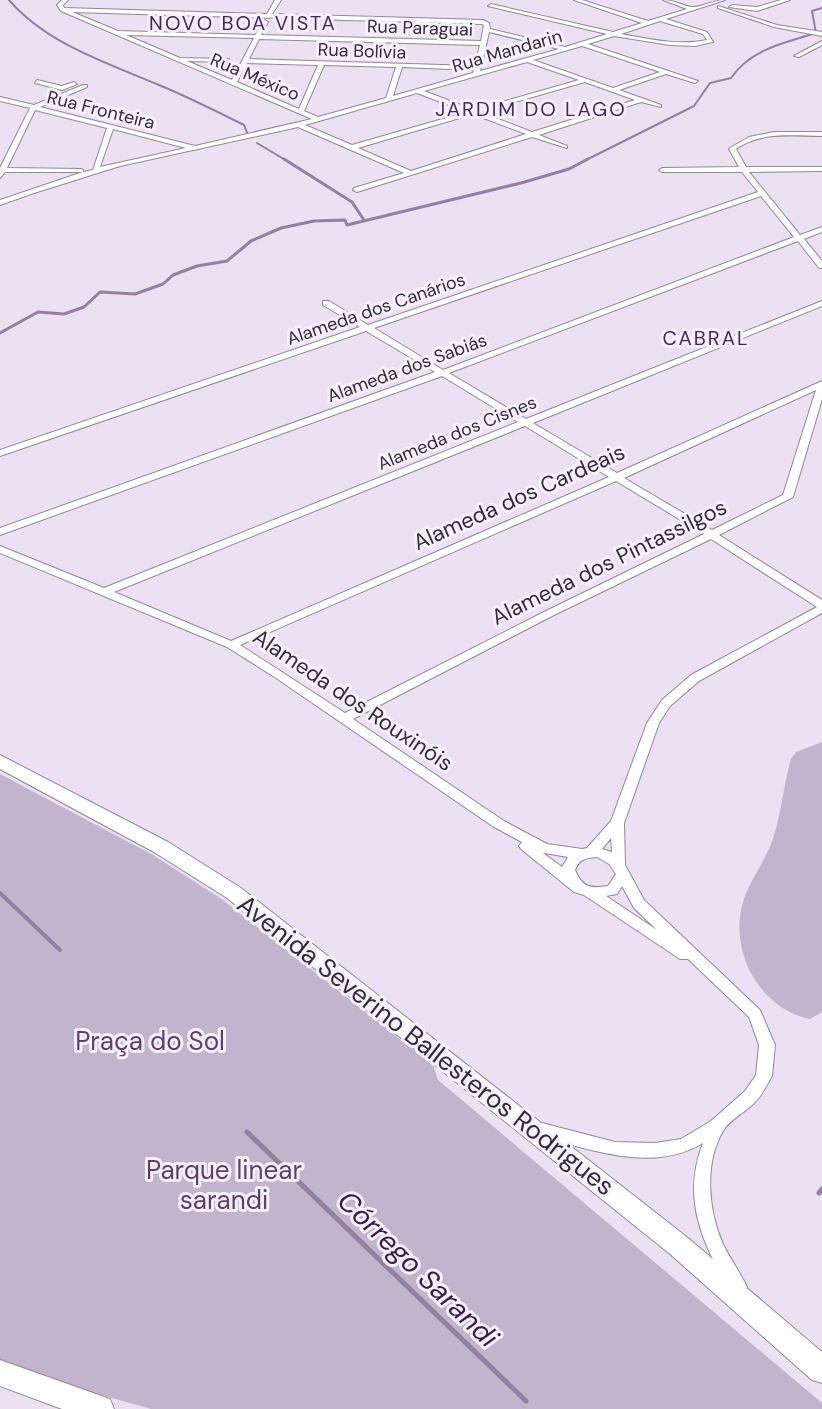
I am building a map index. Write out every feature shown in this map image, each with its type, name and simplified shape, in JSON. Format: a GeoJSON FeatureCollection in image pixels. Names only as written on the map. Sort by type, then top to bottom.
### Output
{"type":"FeatureCollection","features":[{"type":"Feature","properties":{"kind":"main road","name":"Avenida Severino Ballesteros Rodrigues"},"geometry":{"type":"LineString","coordinates":[[0,761],[161,847],[234,893],[679,1246],[822,1370]]}},
{"type":"Feature","properties":{"kind":"main road"},"geometry":{"type":"LineString","coordinates":[[0,1373],[100,1409]]}},
{"type":"Feature","properties":{"kind":"street"},"geometry":{"type":"LineString","coordinates":[[65,0],[59,7],[63,10],[267,19],[483,22],[487,24],[487,30],[477,71]]}},
{"type":"Feature","properties":{"kind":"street"},"geometry":{"type":"LineString","coordinates":[[233,84],[278,0]]}},
{"type":"Feature","properties":{"kind":"street"},"geometry":{"type":"LineString","coordinates":[[577,0],[647,23]]}},
{"type":"Feature","properties":{"kind":"street"},"geometry":{"type":"LineString","coordinates":[[666,0],[692,9]]}},
{"type":"Feature","properties":{"kind":"street"},"geometry":{"type":"LineString","coordinates":[[701,6],[721,4],[757,9],[787,0]]}},
{"type":"Feature","properties":{"kind":"street"},"geometry":{"type":"LineString","coordinates":[[714,2],[733,7]]}},
{"type":"Feature","properties":{"kind":"street","name":"Rua Mandarin"},"geometry":{"type":"LineString","coordinates":[[94,171],[299,125],[477,71],[566,49],[714,2],[721,4]]}},
{"type":"Feature","properties":{"kind":"street"},"geometry":{"type":"LineString","coordinates":[[721,4],[762,22],[821,34]]}},
{"type":"Feature","properties":{"kind":"street"},"geometry":{"type":"LineString","coordinates":[[491,6],[678,45],[696,46],[711,41],[705,33],[659,19]]}},
{"type":"Feature","properties":{"kind":"street","name":"Rua México"},"geometry":{"type":"LineString","coordinates":[[63,10],[317,119]]}},
{"type":"Feature","properties":{"kind":"street"},"geometry":{"type":"LineString","coordinates":[[487,30],[566,49]]}},
{"type":"Feature","properties":{"kind":"street","name":"Rua Paraguai"},"geometry":{"type":"LineString","coordinates":[[116,33],[483,43]]}},
{"type":"Feature","properties":{"kind":"street"},"geometry":{"type":"LineString","coordinates":[[797,56],[822,43]]}},
{"type":"Feature","properties":{"kind":"street"},"geometry":{"type":"LineString","coordinates":[[582,44],[695,81]]}},
{"type":"Feature","properties":{"kind":"street"},"geometry":{"type":"LineString","coordinates":[[174,58],[227,60]]}},
{"type":"Feature","properties":{"kind":"street"},"geometry":{"type":"LineString","coordinates":[[528,60],[659,106]]}},
{"type":"Feature","properties":{"kind":"street","name":"Rua Bolívia"},"geometry":{"type":"LineString","coordinates":[[245,61],[477,71]]}},
{"type":"Feature","properties":{"kind":"street"},"geometry":{"type":"LineString","coordinates":[[301,112],[321,64]]}},
{"type":"Feature","properties":{"kind":"street"},"geometry":{"type":"LineString","coordinates":[[389,99],[399,66]]}},
{"type":"Feature","properties":{"kind":"street"},"geometry":{"type":"LineString","coordinates":[[612,90],[665,72]]}},
{"type":"Feature","properties":{"kind":"street"},"geometry":{"type":"LineString","coordinates":[[350,148],[585,80]]}},
{"type":"Feature","properties":{"kind":"street"},"geometry":{"type":"LineString","coordinates":[[37,82],[61,88],[77,84],[85,86],[33,108],[1,172],[94,171]]}},
{"type":"Feature","properties":{"kind":"street"},"geometry":{"type":"LineString","coordinates":[[417,91],[565,147]]}},
{"type":"Feature","properties":{"kind":"street","name":"Rua Fronteira"},"geometry":{"type":"LineString","coordinates":[[0,99],[195,148]]}},
{"type":"Feature","properties":{"kind":"street"},"geometry":{"type":"LineString","coordinates":[[357,190],[641,100]]}},
{"type":"Feature","properties":{"kind":"street"},"geometry":{"type":"LineString","coordinates":[[299,125],[410,173]]}},
{"type":"Feature","properties":{"kind":"street"},"geometry":{"type":"LineString","coordinates":[[94,171],[110,128]]}},
{"type":"Feature","properties":{"kind":"street"},"geometry":{"type":"LineString","coordinates":[[822,134],[765,135],[732,149],[744,170],[822,266]]}},
{"type":"Feature","properties":{"kind":"street"},"geometry":{"type":"LineString","coordinates":[[662,170],[822,169]]}},
{"type":"Feature","properties":{"kind":"street"},"geometry":{"type":"LineString","coordinates":[[0,203],[94,171]]}},
{"type":"Feature","properties":{"kind":"street","name":"Alameda dos Canários"},"geometry":{"type":"LineString","coordinates":[[0,453],[762,193]]}},
{"type":"Feature","properties":{"kind":"street","name":"Alameda dos Sabiás"},"geometry":{"type":"LineString","coordinates":[[0,532],[442,373],[822,229]]}},
{"type":"Feature","properties":{"kind":"street"},"geometry":{"type":"LineString","coordinates":[[326,303],[711,534],[822,607],[677,690],[653,723],[617,823],[621,869],[618,886],[612,890],[588,891]]}},
{"type":"Feature","properties":{"kind":"street","name":"Alameda dos Cisnes"},"geometry":{"type":"LineString","coordinates":[[105,592],[822,303]]}},
{"type":"Feature","properties":{"kind":"street","name":"Alameda dos Cardeais"},"geometry":{"type":"LineString","coordinates":[[231,645],[822,384]]}},
{"type":"Feature","properties":{"kind":"street","name":"Alameda dos Pintassilgos"},"geometry":{"type":"LineString","coordinates":[[343,719],[788,497],[822,384]]}},
{"type":"Feature","properties":{"kind":"street","name":"Alameda dos Rouxinóis"},"geometry":{"type":"LineString","coordinates":[[0,549],[231,645],[499,824],[573,883]]}},
{"type":"Feature","properties":{"kind":"street"},"geometry":{"type":"LineString","coordinates":[[617,823],[586,853],[570,863],[569,876],[573,883],[718,976]]}},
{"type":"Feature","properties":{"kind":"street","name":"Alameda dos Rouxinóis"},"geometry":{"type":"LineString","coordinates":[[499,824],[544,848],[586,853]]}},
{"type":"Feature","properties":{"kind":"street"},"geometry":{"type":"LineString","coordinates":[[531,1127],[615,1149],[655,1150],[684,1146],[717,1126],[751,1096],[764,1076],[767,1045],[755,1014],[639,904],[621,869],[607,855],[586,853]]}},
{"type":"Feature","properties":{"kind":"street"},"geometry":{"type":"LineString","coordinates":[[717,1126],[702,1173],[704,1218],[717,1253],[754,1314]]}},
{"type":"Feature","properties":{"kind":"green space"},"geometry":{"type":"Polygon","coordinates":[[[822,742],[822,1012],[810,1019],[792,1013],[762,990],[744,956],[740,918],[747,891],[772,841],[791,759],[796,752],[822,742]]]}},
{"type":"Feature","properties":{"kind":"green space","name":"Parque linear sarandi"},"geometry":{"type":"Polygon","coordinates":[[[0,774],[153,855],[223,900],[433,1065],[438,1080],[822,1403],[822,1409],[151,1409],[59,1383],[0,1359],[0,774]]]}},
{"type":"Feature","properties":{"kind":"waterway"},"geometry":{"type":"LineString","coordinates":[[9,0],[41,29],[59,40],[244,125],[248,135]]}},
{"type":"Feature","properties":{"kind":"waterway"},"geometry":{"type":"LineString","coordinates":[[588,159],[694,106],[710,83],[731,78],[758,54],[816,33],[812,11],[822,8]]}},
{"type":"Feature","properties":{"kind":"waterway"},"geometry":{"type":"LineString","coordinates":[[257,143],[287,161]]}},
{"type":"Feature","properties":{"kind":"waterway"},"geometry":{"type":"LineString","coordinates":[[284,159],[352,202],[364,220]]}},
{"type":"Feature","properties":{"kind":"waterway"},"geometry":{"type":"LineString","coordinates":[[0,333],[38,312],[64,314],[84,307],[100,292],[135,294],[163,284],[173,275],[197,266],[227,261],[251,241],[281,228],[314,221],[345,220],[347,225],[521,183],[569,169],[588,159]]}},
{"type":"Feature","properties":{"kind":"waterway"},"geometry":{"type":"LineString","coordinates":[[584,161],[588,159]]}},
{"type":"Feature","properties":{"kind":"waterway","name":"Córrego Sarandi"},"geometry":{"type":"LineString","coordinates":[[0,893],[60,950]]}},
{"type":"Feature","properties":{"kind":"waterway","name":"Córrego Sarandi"},"geometry":{"type":"LineString","coordinates":[[247,1132],[526,1401]]}},
{"type":"Feature","properties":{"kind":"waterway"},"geometry":{"type":"LineString","coordinates":[[819,1193],[822,1189]]}},
{"type":"Feature","properties":{"kind":"district","name":"NOVO BOA VISTA"},"geometry":{"type":"Point","coordinates":[243,23]}},
{"type":"Feature","properties":{"kind":"district","name":"JARDIM DO LAGO"},"geometry":{"type":"Point","coordinates":[531,109]}},
{"type":"Feature","properties":{"kind":"district","name":"CABRAL"},"geometry":{"type":"Point","coordinates":[706,338]}},
{"type":"Feature","properties":{"kind":"park label","name":"Praça do Sol"},"geometry":{"type":"Point","coordinates":[150,1041]}}]}
